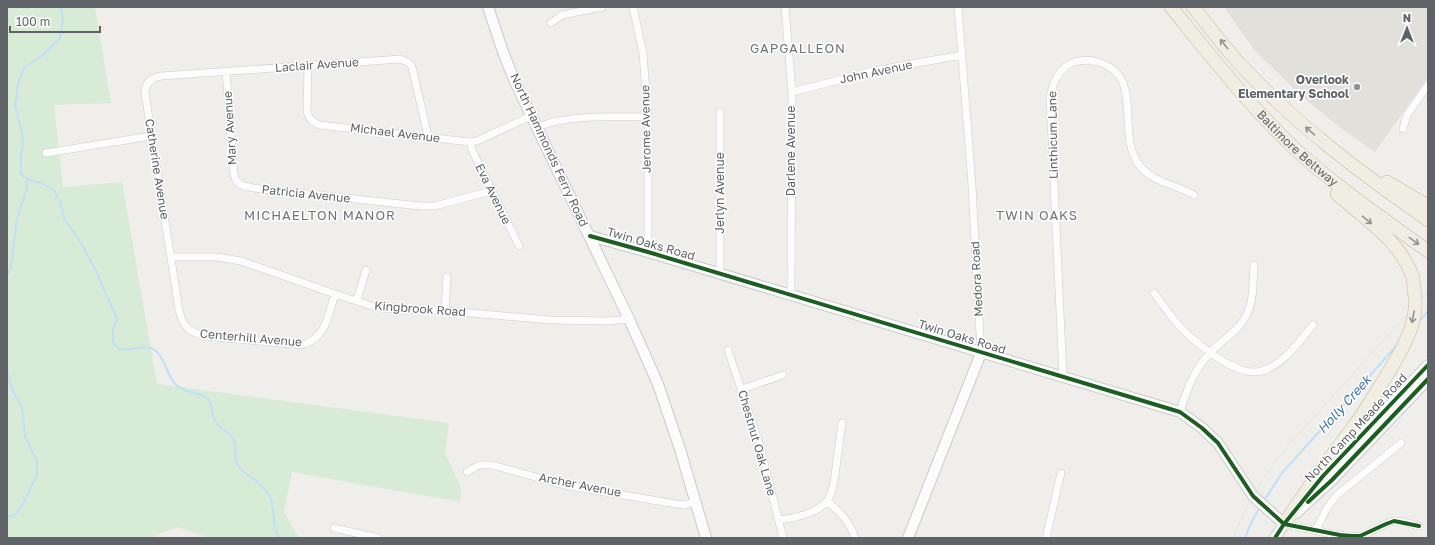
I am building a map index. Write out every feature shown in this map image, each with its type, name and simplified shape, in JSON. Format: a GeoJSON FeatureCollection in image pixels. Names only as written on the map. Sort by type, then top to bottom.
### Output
{"type":"FeatureCollection","features":[{"type":"Feature","properties":{"kind":"highway","name":"Baltimore Beltway"},"geometry":{"type":"LineString","coordinates":[[1171,7],[1223,72],[1268,122],[1337,184],[1428,251]]}},
{"type":"Feature","properties":{"kind":"highway","name":"Baltimore Beltway"},"geometry":{"type":"LineString","coordinates":[[1194,7],[1244,68],[1284,108],[1340,156],[1428,220]]}},
{"type":"Feature","properties":{"kind":"highway"},"geometry":{"type":"LineString","coordinates":[[1223,72],[1290,153],[1392,242],[1406,261],[1413,278],[1415,310],[1408,336],[1371,401],[1355,425],[1320,471],[1284,524]]}},
{"type":"Feature","properties":{"kind":"highway"},"geometry":{"type":"LineString","coordinates":[[1340,156],[1428,206]]}},
{"type":"Feature","properties":{"kind":"street","name":"North Hammonds Ferry Road"},"geometry":{"type":"LineString","coordinates":[[488,7],[503,52],[531,116],[590,236],[658,384],[680,449],[706,538]]}},
{"type":"Feature","properties":{"kind":"street"},"geometry":{"type":"LineString","coordinates":[[551,23],[562,15],[602,7]]}},
{"type":"Feature","properties":{"kind":"street","name":"Jerome Avenue"},"geometry":{"type":"LineString","coordinates":[[633,7],[643,53],[648,117],[648,252]]}},
{"type":"Feature","properties":{"kind":"street","name":"Darlene Avenue"},"geometry":{"type":"LineString","coordinates":[[785,7],[792,92],[791,296]]}},
{"type":"Feature","properties":{"kind":"street","name":"Medora Road"},"geometry":{"type":"LineString","coordinates":[[908,538],[981,353],[972,185],[958,7]]}},
{"type":"Feature","properties":{"kind":"street","name":"John Avenue"},"geometry":{"type":"LineString","coordinates":[[792,92],[873,71],[962,55]]}},
{"type":"Feature","properties":{"kind":"street","name":"Laclair Avenue"},"geometry":{"type":"LineString","coordinates":[[148,82],[154,77],[161,76],[400,58],[405,60],[412,67],[428,136]]}},
{"type":"Feature","properties":{"kind":"street","name":"Linthicum Lane"},"geometry":{"type":"LineString","coordinates":[[1063,377],[1050,103],[1052,83],[1062,71],[1068,65],[1086,60],[1095,61],[1112,68],[1119,75],[1126,90],[1128,139],[1131,150],[1139,165],[1154,178],[1194,195]]}},
{"type":"Feature","properties":{"kind":"street","name":"Michael Avenue"},"geometry":{"type":"LineString","coordinates":[[308,65],[307,111],[309,117],[320,125],[428,136],[470,142],[477,141],[531,116]]}},
{"type":"Feature","properties":{"kind":"street","name":"Mary Avenue"},"geometry":{"type":"LineString","coordinates":[[226,72],[234,174],[238,184]]}},
{"type":"Feature","properties":{"kind":"street","name":"Catherine Avenue"},"geometry":{"type":"LineString","coordinates":[[148,82],[145,87],[145,94],[171,257]]}},
{"type":"Feature","properties":{"kind":"street"},"geometry":{"type":"LineString","coordinates":[[1403,129],[1407,115],[1428,85]]}},
{"type":"Feature","properties":{"kind":"street","name":"Jerlyn Avenue"},"geometry":{"type":"LineString","coordinates":[[720,112],[720,274]]}},
{"type":"Feature","properties":{"kind":"street"},"geometry":{"type":"LineString","coordinates":[[536,127],[548,122],[576,118],[648,117]]}},
{"type":"Feature","properties":{"kind":"street"},"geometry":{"type":"LineString","coordinates":[[46,153],[151,136]]}},
{"type":"Feature","properties":{"kind":"street","name":"Eva Avenue"},"geometry":{"type":"LineString","coordinates":[[470,142],[472,150],[491,191],[519,246]]}},
{"type":"Feature","properties":{"kind":"street","name":"Patricia Avenue"},"geometry":{"type":"LineString","coordinates":[[238,184],[253,188],[420,206],[435,206],[491,191]]}},
{"type":"Feature","properties":{"kind":"street","name":"Twin Oaks Road"},"geometry":{"type":"LineString","coordinates":[[590,236],[648,252],[1180,412],[1202,428],[1218,443],[1253,496],[1284,524]]}},
{"type":"Feature","properties":{"kind":"street","name":"Centerhill Avenue"},"geometry":{"type":"LineString","coordinates":[[171,257],[182,320],[187,328],[195,334],[302,345],[309,343],[322,331],[335,294]]}},
{"type":"Feature","properties":{"kind":"street","name":"Kingbrook Road"},"geometry":{"type":"LineString","coordinates":[[171,257],[216,257],[241,261],[378,308],[445,311],[550,320],[610,321],[629,319]]}},
{"type":"Feature","properties":{"kind":"street"},"geometry":{"type":"LineString","coordinates":[[1180,412],[1186,393],[1202,362],[1210,352],[1241,324],[1247,315],[1252,288],[1254,265]]}},
{"type":"Feature","properties":{"kind":"street"},"geometry":{"type":"LineString","coordinates":[[357,300],[366,270]]}},
{"type":"Feature","properties":{"kind":"street"},"geometry":{"type":"LineString","coordinates":[[445,311],[447,277]]}},
{"type":"Feature","properties":{"kind":"street"},"geometry":{"type":"LineString","coordinates":[[1154,293],[1180,326],[1210,352],[1238,369],[1255,372],[1263,371],[1279,362],[1313,326]]}},
{"type":"Feature","properties":{"kind":"street","name":"Chestnut Oak Lane"},"geometry":{"type":"LineString","coordinates":[[728,350],[760,446],[783,538]]}},
{"type":"Feature","properties":{"kind":"street","name":"North Camp Meade Road"},"geometry":{"type":"LineString","coordinates":[[1275,538],[1284,524],[1323,476],[1428,364]]}},
{"type":"Feature","properties":{"kind":"street"},"geometry":{"type":"LineString","coordinates":[[742,389],[784,375]]}},
{"type":"Feature","properties":{"kind":"street","name":"North Camp Meade Road"},"geometry":{"type":"LineString","coordinates":[[1284,524],[1332,480],[1428,379]]}},
{"type":"Feature","properties":{"kind":"street"},"geometry":{"type":"LineString","coordinates":[[779,520],[799,517],[816,509],[827,501],[832,491],[834,482],[842,423]]}},
{"type":"Feature","properties":{"kind":"street"},"geometry":{"type":"LineString","coordinates":[[1316,530],[1327,508],[1337,495],[1401,443]]}},
{"type":"Feature","properties":{"kind":"street","name":"Archer Avenue"},"geometry":{"type":"LineString","coordinates":[[467,472],[478,466],[492,465],[564,485],[676,504],[685,505],[696,502]]}},
{"type":"Feature","properties":{"kind":"street"},"geometry":{"type":"LineString","coordinates":[[1046,538],[1061,473]]}},
{"type":"Feature","properties":{"kind":"street"},"geometry":{"type":"LineString","coordinates":[[827,501],[847,520],[852,528],[855,538]]}},
{"type":"Feature","properties":{"kind":"street"},"geometry":{"type":"LineString","coordinates":[[1284,524],[1340,535],[1360,536],[1394,521],[1419,526]]}},
{"type":"Feature","properties":{"kind":"street"},"geometry":{"type":"LineString","coordinates":[[334,528],[378,538]]}},
{"type":"Feature","properties":{"kind":"shaded area","name":"Overlook Elementary School"},"geometry":{"type":"Polygon","coordinates":[[[1224,7],[1428,7],[1428,77],[1375,152],[1339,127],[1303,97],[1255,51],[1224,7]]]}},
{"type":"Feature","properties":{"kind":"green space"},"geometry":{"type":"Polygon","coordinates":[[[7,7],[95,7],[111,103],[54,105],[63,187],[122,182],[157,384],[449,423],[445,453],[461,487],[460,502],[292,472],[284,512],[299,538],[210,538],[177,527],[150,538],[7,538],[7,7]]]}},
{"type":"Feature","properties":{"kind":"waterway"},"geometry":{"type":"LineString","coordinates":[[61,7],[63,20],[60,38],[43,55],[24,68],[18,84],[15,107],[22,132],[23,145],[21,153],[21,174],[27,179],[44,184],[54,190],[61,204],[64,218],[81,243],[96,271],[117,319],[113,329],[113,342],[119,349],[152,348],[162,358],[175,384],[183,389],[205,396],[210,401],[215,422],[229,434],[235,443],[236,461],[238,465],[246,474],[265,489],[268,494],[273,506],[275,528],[279,538]]}},
{"type":"Feature","properties":{"kind":"waterway"},"geometry":{"type":"LineString","coordinates":[[7,275],[11,268],[17,218],[27,188],[27,180]]}},
{"type":"Feature","properties":{"kind":"waterway","name":"Holly Creek"},"geometry":{"type":"LineString","coordinates":[[1418,322],[1428,312]]}},
{"type":"Feature","properties":{"kind":"waterway","name":"Holly Creek"},"geometry":{"type":"LineString","coordinates":[[1265,499],[1282,473],[1398,344]]}},
{"type":"Feature","properties":{"kind":"waterway"},"geometry":{"type":"LineString","coordinates":[[7,371],[13,392],[22,407],[25,436],[37,461],[37,475],[23,504],[16,514],[7,517]]}},
{"type":"Feature","properties":{"kind":"waterway","name":"Holly Creek"},"geometry":{"type":"LineString","coordinates":[[1245,538],[1259,509]]}},
{"type":"Feature","properties":{"kind":"tram line"},"geometry":{"type":"LineString","coordinates":[[1233,538],[1243,514],[1256,491],[1286,448],[1428,291]]}},
{"type":"Feature","properties":{"kind":"cycle path"},"geometry":{"type":"LineString","coordinates":[[590,236],[648,252],[1180,412],[1202,428],[1218,443],[1253,496],[1284,524],[1352,536],[1360,536],[1394,521],[1419,526]]}},
{"type":"Feature","properties":{"kind":"cycle path"},"geometry":{"type":"LineString","coordinates":[[1275,538],[1284,524],[1323,476],[1428,365]]}},
{"type":"Feature","properties":{"kind":"cycle path"},"geometry":{"type":"LineString","coordinates":[[1308,502],[1332,480],[1428,379]]}},
{"type":"Feature","properties":{"kind":"place","name":"Overlook Elementary School"},"geometry":{"type":"Point","coordinates":[1357,87]}},
{"type":"Feature","properties":{"kind":"district","name":"GAPGALLEON"},"geometry":{"type":"Point","coordinates":[798,48]}},
{"type":"Feature","properties":{"kind":"district","name":"MICHAELTON MANOR"},"geometry":{"type":"Point","coordinates":[320,215]}},
{"type":"Feature","properties":{"kind":"district","name":"TWIN OAKS"},"geometry":{"type":"Point","coordinates":[1037,215]}}]}
